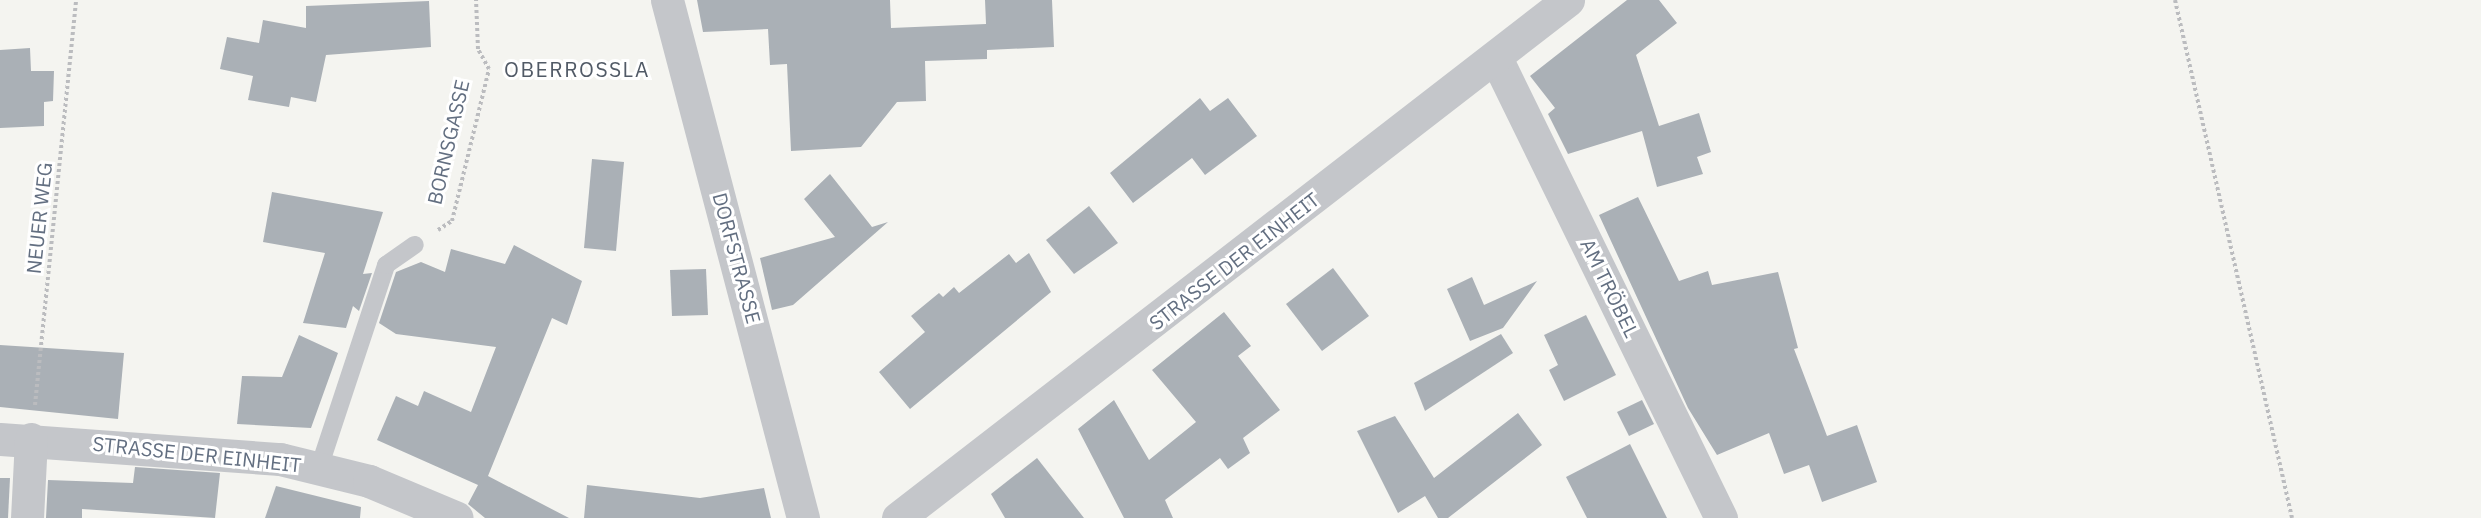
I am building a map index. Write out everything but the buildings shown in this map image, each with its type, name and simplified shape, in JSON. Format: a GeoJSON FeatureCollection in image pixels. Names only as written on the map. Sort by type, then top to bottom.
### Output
{"type":"FeatureCollection","features":[{"type":"Feature","properties":{"kind":"street","name":"DORFSTRASSE"},"geometry":{"type":"LineString","coordinates":[[667,0],[802,518]]}},
{"type":"Feature","properties":{"kind":"street","name":"STRASSE DER EINHEIT"},"geometry":{"type":"LineString","coordinates":[[898,518],[1497,60],[1568,0]]}},
{"type":"Feature","properties":{"kind":"street","name":"AM TRÖBEL"},"geometry":{"type":"LineString","coordinates":[[1497,60],[1721,518]]}},
{"type":"Feature","properties":{"kind":"street","name":"STRASSE DER EINHEIT"},"geometry":{"type":"LineString","coordinates":[[16,439],[280,459],[319,468],[410,496],[457,518]]}},
{"type":"Feature","properties":{"kind":"street"},"geometry":{"type":"LineString","coordinates":[[16,439],[27,518]]}},
{"type":"Feature","properties":{"kind":"lane"},"geometry":{"type":"LineString","coordinates":[[319,468],[386,265],[415,245]]}},
{"type":"Feature","properties":{"kind":"path","name":"NEUER WEG"},"geometry":{"type":"LineString","coordinates":[[16,439],[76,0]]}},
{"type":"Feature","properties":{"kind":"path","name":"BORNSGASSE"},"geometry":{"type":"LineString","coordinates":[[415,245],[452,221],[489,69],[477,49],[476,0]]}},
{"type":"Feature","properties":{"kind":"path"},"geometry":{"type":"LineString","coordinates":[[2175,0],[2292,518]]}},
{"type":"Feature","properties":{"kind":"district","name":"OBERROSSLA"},"geometry":{"type":"Point","coordinates":[577,69]}}]}
